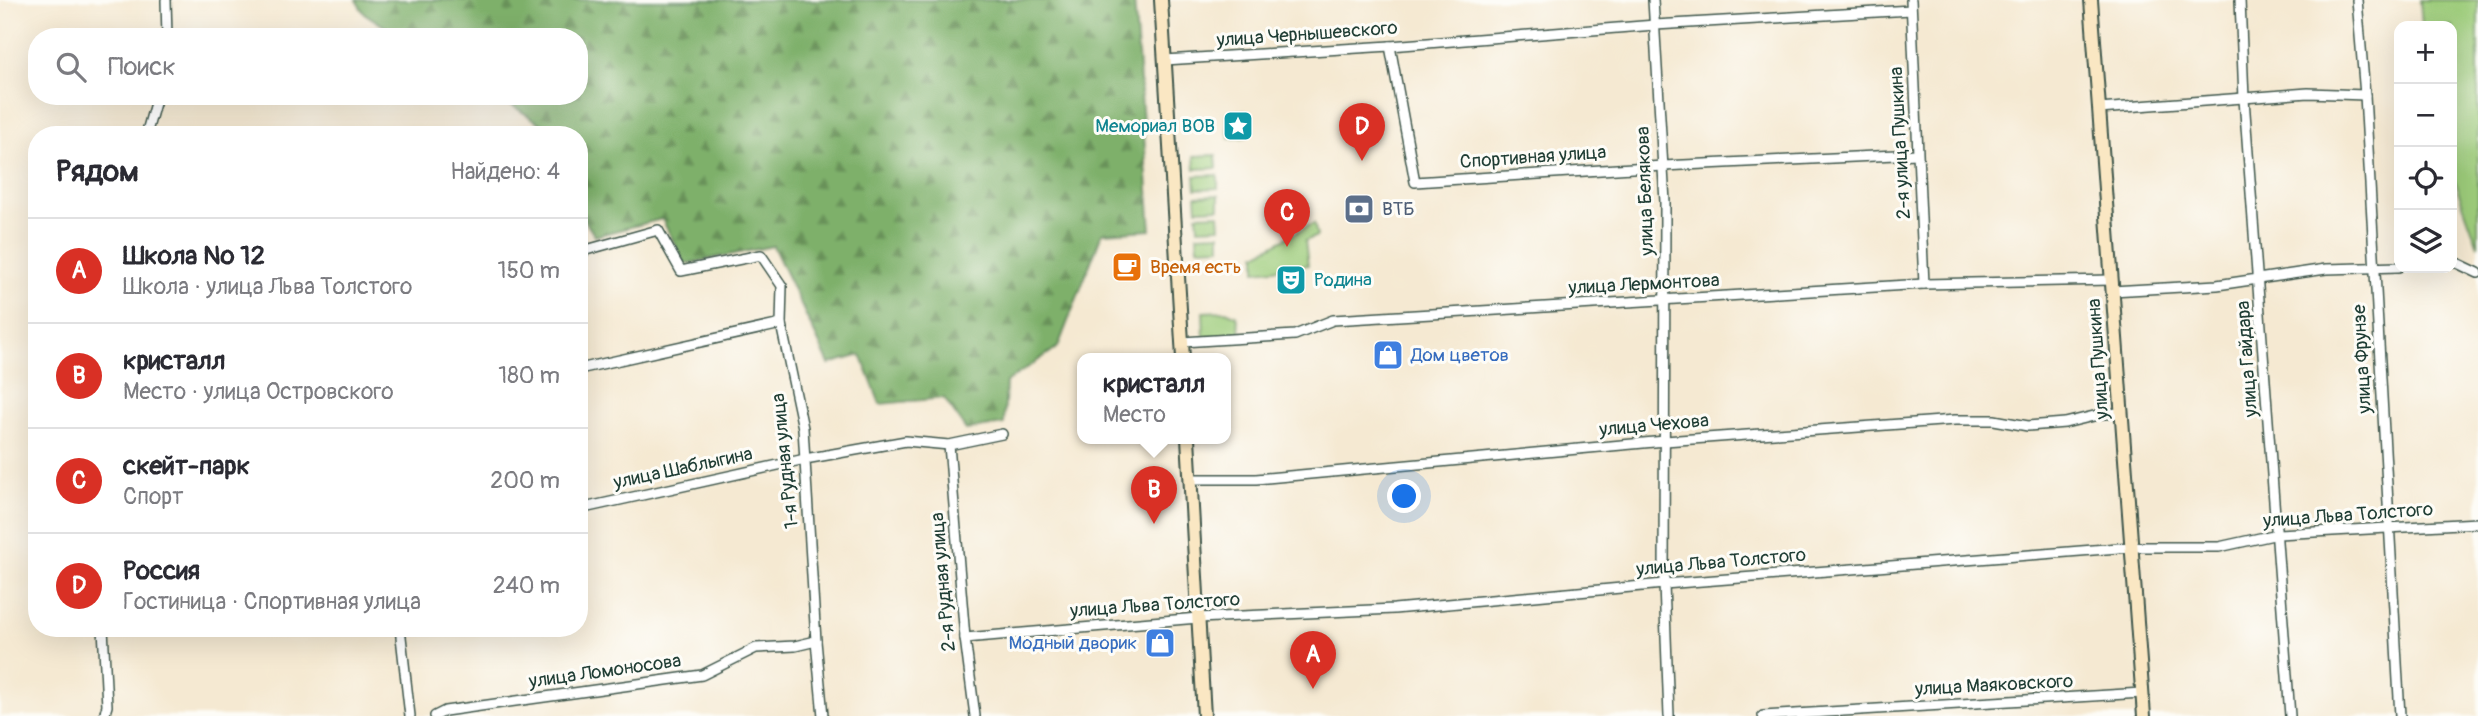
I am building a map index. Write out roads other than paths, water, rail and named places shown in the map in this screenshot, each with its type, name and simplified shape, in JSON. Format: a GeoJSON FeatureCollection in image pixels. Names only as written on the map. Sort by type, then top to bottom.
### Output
{"type":"FeatureCollection","features":[{"type":"Feature","properties":{"kind":"street"},"geometry":{"type":"LineString","coordinates":[[166,0],[167,28]]}},
{"type":"Feature","properties":{"kind":"street"},"geometry":{"type":"LineString","coordinates":[[1161,0],[1183,353]]}},
{"type":"Feature","properties":{"kind":"street","name":"улица Белякова"},"geometry":{"type":"LineString","coordinates":[[1653,0],[1663,166],[1666,300],[1664,584],[1669,716]]}},
{"type":"Feature","properties":{"kind":"street","name":"2-я улица Пушкина"},"geometry":{"type":"LineString","coordinates":[[1911,0],[1924,284]]}},
{"type":"Feature","properties":{"kind":"street","name":"улица Пушкина"},"geometry":{"type":"LineString","coordinates":[[2091,0],[2144,716]]}},
{"type":"Feature","properties":{"kind":"street","name":"улица Гайдара"},"geometry":{"type":"LineString","coordinates":[[2240,0],[2244,99],[2290,716]]}},
{"type":"Feature","properties":{"kind":"street","name":"улица Фрунзе"},"geometry":{"type":"LineString","coordinates":[[2357,0],[2365,95],[2400,716]]}},
{"type":"Feature","properties":{"kind":"street","name":"улица Чернышевского"},"geometry":{"type":"LineString","coordinates":[[1165,61],[1655,25],[1911,10]]}},
{"type":"Feature","properties":{"kind":"street","name":"Спортивная улица"},"geometry":{"type":"LineString","coordinates":[[1390,46],[1415,182],[1663,166],[1917,154]]}},
{"type":"Feature","properties":{"kind":"street"},"geometry":{"type":"LineString","coordinates":[[2099,109],[2308,93],[2365,95]]}},
{"type":"Feature","properties":{"kind":"street"},"geometry":{"type":"LineString","coordinates":[[149,126],[154,105]]}},
{"type":"Feature","properties":{"kind":"street","name":"1-я Рудная улица"},"geometry":{"type":"LineString","coordinates":[[588,250],[657,230],[681,271],[761,255],[782,286],[781,324],[803,428],[823,716]]}},
{"type":"Feature","properties":{"kind":"street"},"geometry":{"type":"LineString","coordinates":[[2457,263],[2478,273]]}},
{"type":"Feature","properties":{"kind":"street","name":"улица Лермонтова"},"geometry":{"type":"LineString","coordinates":[[1182,342],[1295,335],[1333,320],[1924,284],[2217,285],[2326,269],[2394,267]]}},
{"type":"Feature","properties":{"kind":"street"},"geometry":{"type":"LineString","coordinates":[[588,367],[781,324]]}},
{"type":"Feature","properties":{"kind":"street","name":"улица Чехова"},"geometry":{"type":"LineString","coordinates":[[1190,479],[1256,479],[1665,441],[1955,420],[1994,420],[2028,426],[2065,423],[2121,413]]}},
{"type":"Feature","properties":{"kind":"street","name":"улица Шаблыгина"},"geometry":{"type":"LineString","coordinates":[[588,507],[805,459],[906,441],[949,445],[1002,434]]}},
{"type":"Feature","properties":{"kind":"street"},"geometry":{"type":"LineString","coordinates":[[1188,444],[1205,716]]}},
{"type":"Feature","properties":{"kind":"street","name":"2-я Рудная улица"},"geometry":{"type":"LineString","coordinates":[[949,445],[965,638],[975,716]]}},
{"type":"Feature","properties":{"kind":"street","name":"улица Льва Толстого"},"geometry":{"type":"LineString","coordinates":[[965,638],[1198,618],[1394,609],[1664,584],[2132,547],[2219,547],[2278,534],[2478,523]]}},
{"type":"Feature","properties":{"kind":"street"},"geometry":{"type":"LineString","coordinates":[[103,637],[107,706],[104,716]]}},
{"type":"Feature","properties":{"kind":"street"},"geometry":{"type":"LineString","coordinates":[[401,637],[410,716]]}},
{"type":"Feature","properties":{"kind":"street","name":"улица Ломоносова"},"geometry":{"type":"LineString","coordinates":[[435,716],[445,711],[702,675],[756,648],[795,646],[816,641]]}},
{"type":"Feature","properties":{"kind":"street","name":"улица Маяковского"},"geometry":{"type":"LineString","coordinates":[[1763,716],[2142,694]]}},
{"type":"Feature","properties":{"kind":"place","name":"Мемориал ВОВ"},"geometry":{"type":"Point","coordinates":[1238,126]}},
{"type":"Feature","properties":{"kind":"place","name":"Россия"},"geometry":{"type":"Point","coordinates":[1362,161]}},
{"type":"Feature","properties":{"kind":"place","name":"ВТБ"},"geometry":{"type":"Point","coordinates":[1359,209]}},
{"type":"Feature","properties":{"kind":"place","name":"скейт-парк"},"geometry":{"type":"Point","coordinates":[1287,247]}},
{"type":"Feature","properties":{"kind":"place","name":"Время есть"},"geometry":{"type":"Point","coordinates":[1127,267]}},
{"type":"Feature","properties":{"kind":"place","name":"Родина"},"geometry":{"type":"Point","coordinates":[1291,280]}},
{"type":"Feature","properties":{"kind":"place","name":"Дом цветов"},"geometry":{"type":"Point","coordinates":[1388,355]}},
{"type":"Feature","properties":{"kind":"place","name":"кристалл"},"geometry":{"type":"Point","coordinates":[1154,524]}},
{"type":"Feature","properties":{"kind":"place","name":"Модный дворик"},"geometry":{"type":"Point","coordinates":[1160,643]}},
{"type":"Feature","properties":{"kind":"place","name":"Школа № 12"},"geometry":{"type":"Point","coordinates":[1313,689]}}]}
